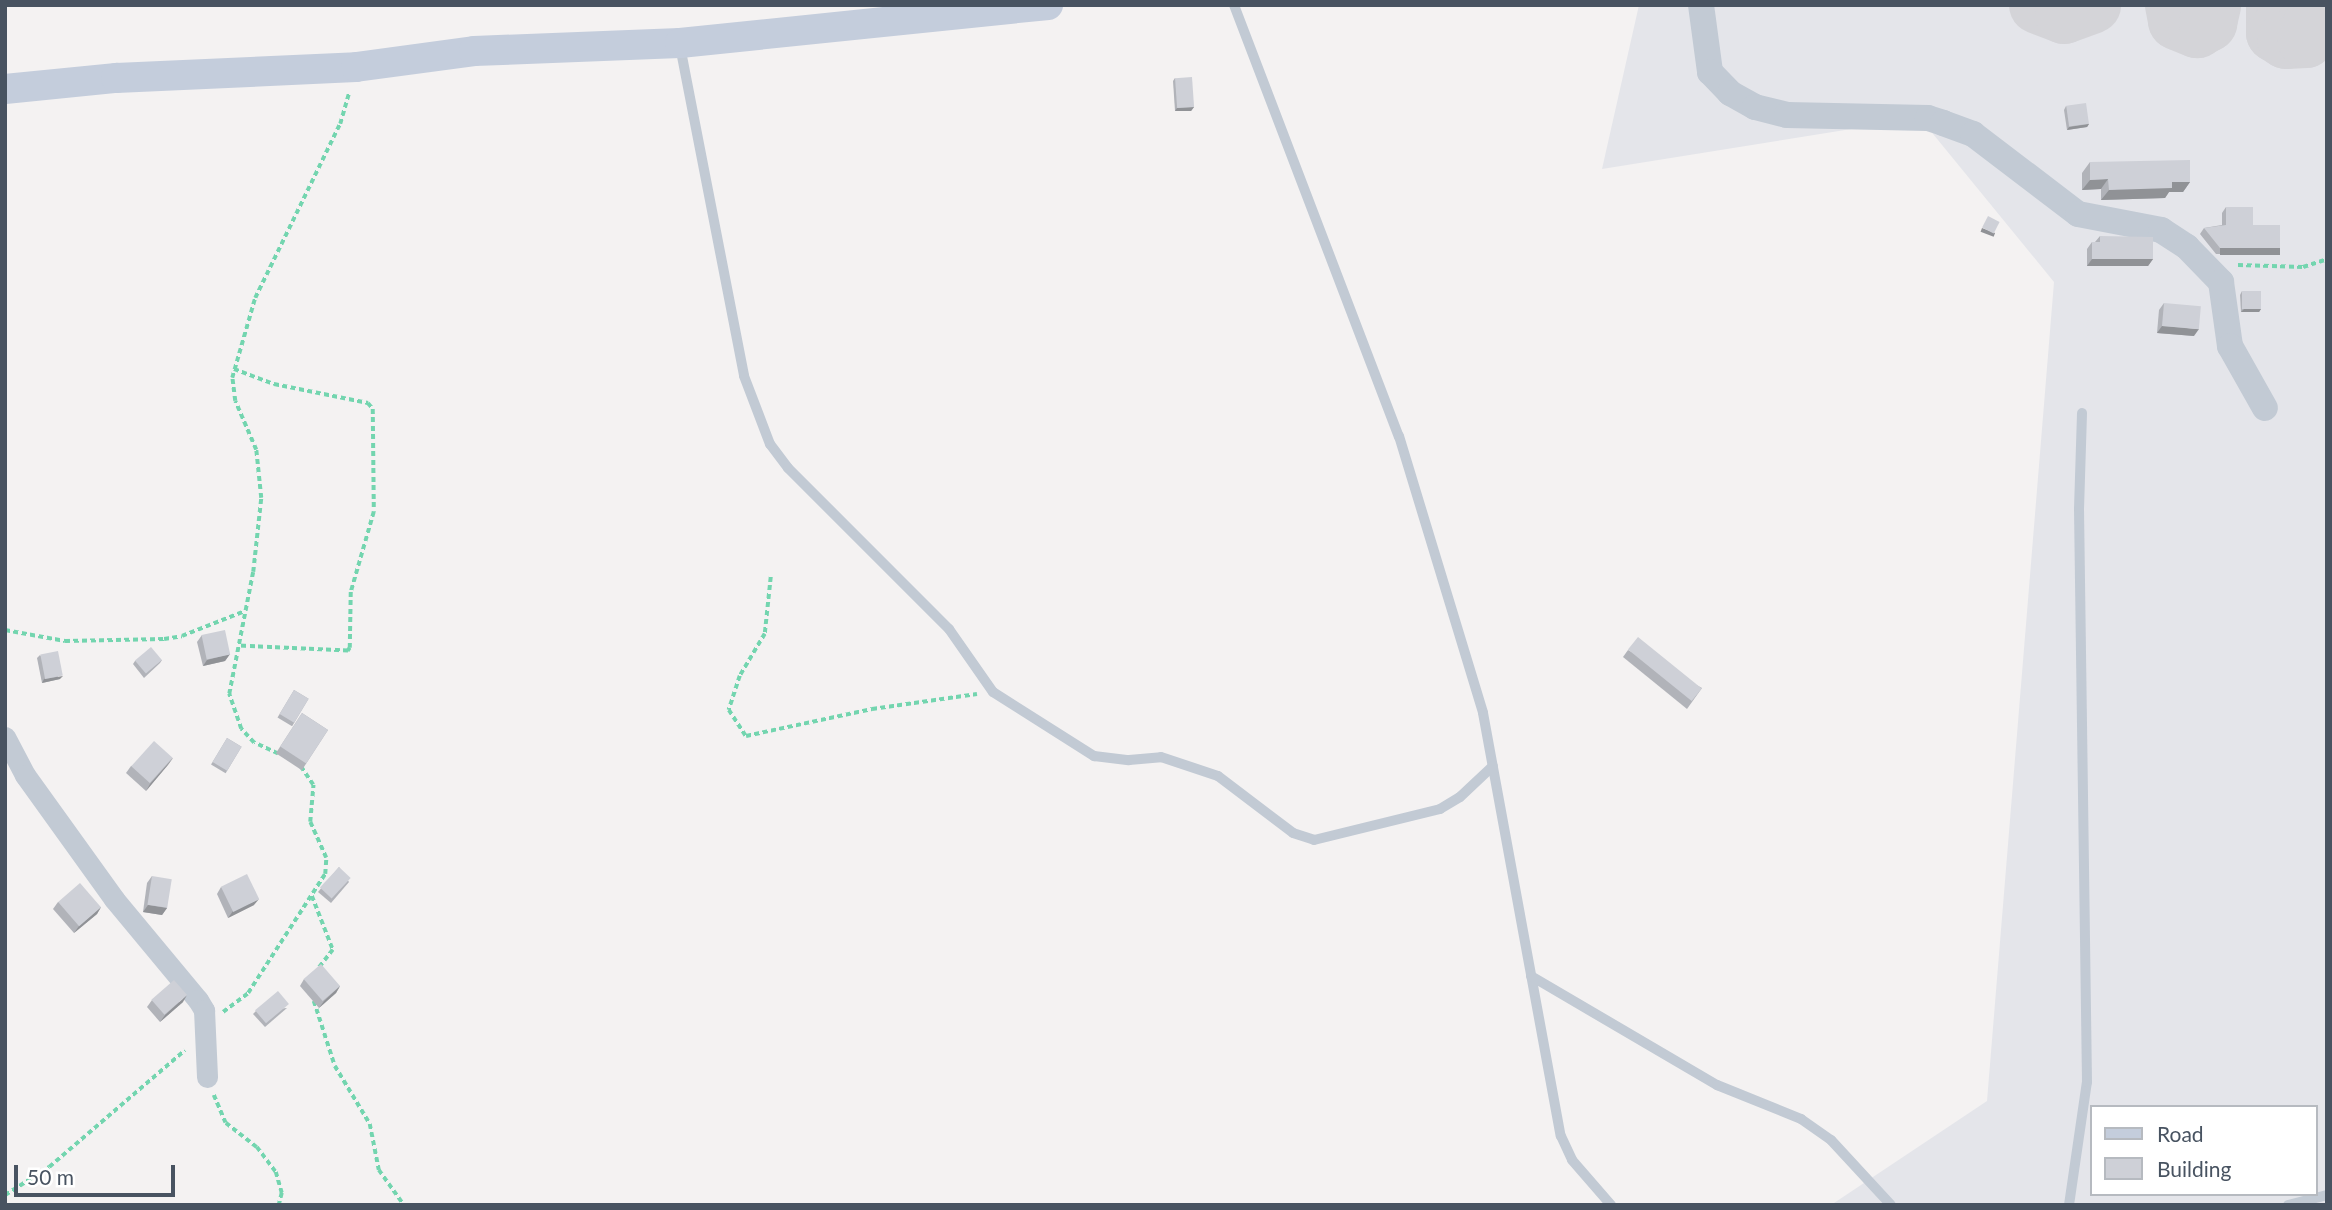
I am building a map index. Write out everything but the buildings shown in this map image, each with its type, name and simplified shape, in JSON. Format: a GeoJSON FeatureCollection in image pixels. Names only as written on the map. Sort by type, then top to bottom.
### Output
{"type":"FeatureCollection","features":[{"type":"Feature","properties":{"kind":"main road"},"geometry":{"type":"LineString","coordinates":[[5,89],[116,78],[356,67],[474,51],[680,43],[1048,5]]}},
{"type":"Feature","properties":{"kind":"street"},"geometry":{"type":"LineString","coordinates":[[1701,5],[1710,72],[1730,93],[1755,107],[1787,115],[1928,118],[1993,147],[2078,214],[2161,230],[2208,264],[2224,290],[2225,324],[2238,366],[2265,408]]}},
{"type":"Feature","properties":{"kind":"street"},"geometry":{"type":"LineString","coordinates":[[5,737],[24,775],[83,858],[198,1000],[204,1026],[207,1077]]}},
{"type":"Feature","properties":{"kind":"lane"},"geometry":{"type":"LineString","coordinates":[[1234,5],[1399,436],[1483,713],[1562,1136],[1572,1160],[1611,1205]]}},
{"type":"Feature","properties":{"kind":"lane"},"geometry":{"type":"LineString","coordinates":[[680,43],[744,376],[770,443],[788,468],[949,629],[993,692],[1094,756],[1129,761],[1161,757],[1208,771],[1293,833],[1314,840],[1440,808],[1460,797],[1493,766]]}},
{"type":"Feature","properties":{"kind":"lane"},"geometry":{"type":"LineString","coordinates":[[2068,1205],[2087,1082],[2079,509],[2082,413]]}},
{"type":"Feature","properties":{"kind":"lane"},"geometry":{"type":"LineString","coordinates":[[1531,975],[1717,1084],[1801,1119],[1831,1140],[1891,1205]]}},
{"type":"Feature","properties":{"kind":"lane"},"geometry":{"type":"LineString","coordinates":[[2288,1205],[2327,1195]]}},
{"type":"Feature","properties":{"kind":"path"},"geometry":{"type":"LineString","coordinates":[[284,756],[254,743],[232,710],[230,681],[245,611],[261,498],[256,450],[235,401],[234,369],[255,298],[340,124],[356,67]]}},
{"type":"Feature","properties":{"kind":"path"},"geometry":{"type":"LineString","coordinates":[[2208,264],[2303,267],[2327,259]]}},
{"type":"Feature","properties":{"kind":"path"},"geometry":{"type":"LineString","coordinates":[[234,369],[274,384],[372,405],[374,512],[351,592],[348,652],[238,646]]}},
{"type":"Feature","properties":{"kind":"path"},"geometry":{"type":"LineString","coordinates":[[771,577],[765,634],[740,676],[729,710],[746,736],[872,709],[993,692]]}},
{"type":"Feature","properties":{"kind":"path"},"geometry":{"type":"LineString","coordinates":[[5,630],[65,641],[163,639],[182,636],[245,611]]}},
{"type":"Feature","properties":{"kind":"path"},"geometry":{"type":"LineString","coordinates":[[5,1195],[49,1167],[76,1140],[143,1091],[204,1026],[231,1009],[248,993],[325,874],[326,859],[310,821],[313,785],[294,762]]}},
{"type":"Feature","properties":{"kind":"path"},"geometry":{"type":"LineString","coordinates":[[311,973],[329,961],[333,950],[312,895]]}},
{"type":"Feature","properties":{"kind":"path"},"geometry":{"type":"LineString","coordinates":[[313,1000],[335,1066],[370,1124],[379,1170],[404,1205]]}},
{"type":"Feature","properties":{"kind":"path"},"geometry":{"type":"LineString","coordinates":[[207,1077],[226,1123],[257,1147],[276,1172],[282,1193],[279,1205]]}},
{"type":"Feature","properties":{"kind":"shaded area"},"geometry":{"type":"Polygon","coordinates":[[[1639,5],[2327,5],[2327,1205],[1831,1205],[1987,1101],[2054,282],[1920,118],[1602,169],[1639,5]]]}},
{"type":"Feature","properties":{"kind":"taxiway"},"geometry":{"type":"LineString","coordinates":[[2038,5],[2064,15],[2092,5]]}},
{"type":"Feature","properties":{"kind":"taxiway"},"geometry":{"type":"LineString","coordinates":[[2174,5],[2177,21],[2197,29],[2208,23],[2212,5]]}},
{"type":"Feature","properties":{"kind":"taxiway"},"geometry":{"type":"LineString","coordinates":[[2275,5],[2275,33],[2286,40],[2306,39],[2314,20]]}}]}
